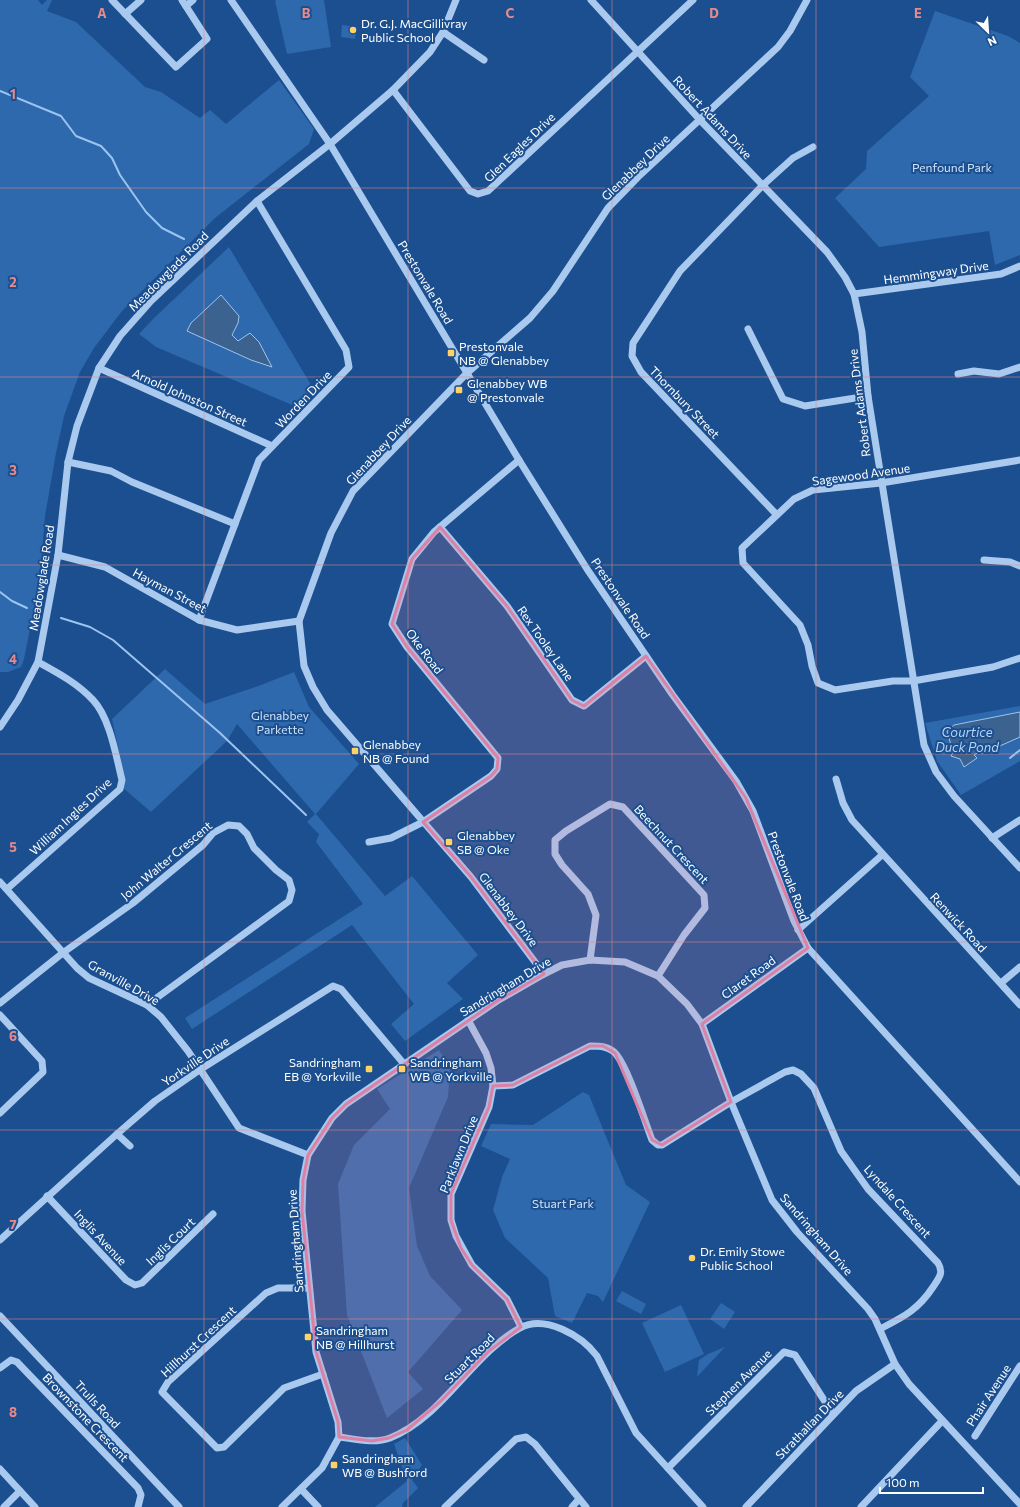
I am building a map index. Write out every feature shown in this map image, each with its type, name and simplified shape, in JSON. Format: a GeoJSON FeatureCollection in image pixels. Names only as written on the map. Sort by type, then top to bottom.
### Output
{"type":"FeatureCollection","features":[{"type":"Feature","properties":{"kind":"street"},"geometry":{"type":"LineString","coordinates":[[112,0],[176,67],[207,40],[184,3],[193,0]]}},
{"type":"Feature","properties":{"kind":"street"},"geometry":{"type":"LineString","coordinates":[[125,14],[141,0]]}},
{"type":"Feature","properties":{"kind":"street","name":"Prestonvale Road"},"geometry":{"type":"LineString","coordinates":[[232,0],[330,144],[519,460],[587,569],[646,656],[726,766],[746,798],[758,824],[798,930],[808,948],[1020,1182]]}},
{"type":"Feature","properties":{"kind":"street","name":"Meadowglade Road"},"geometry":{"type":"LineString","coordinates":[[0,727],[18,700],[38,662],[58,554],[68,462],[77,426],[99,368],[120,336],[150,300],[257,201],[330,144],[393,90],[430,52],[443,32],[456,0]]}},
{"type":"Feature","properties":{"kind":"street","name":"Robert Adams Drive"},"geometry":{"type":"LineString","coordinates":[[592,0],[700,120],[827,252],[845,277],[854,294],[862,332],[868,396],[881,483],[924,745],[936,772],[954,796],[1020,868]]}},
{"type":"Feature","properties":{"kind":"street","name":"Glen Eagles Drive"},"geometry":{"type":"LineString","coordinates":[[393,90],[470,192],[478,194],[488,191],[693,0]]}},
{"type":"Feature","properties":{"kind":"street","name":"Glenabbey Drive"},"geometry":{"type":"LineString","coordinates":[[544,974],[470,877],[328,710],[313,687],[304,666],[299,621],[331,533],[353,491],[467,373],[530,318],[553,291],[608,208],[778,47],[790,31],[807,0]]}},
{"type":"Feature","properties":{"kind":"street"},"geometry":{"type":"LineString","coordinates":[[443,32],[484,60]]}},
{"type":"Feature","properties":{"kind":"street","name":"Thornbury Street"},"geometry":{"type":"LineString","coordinates":[[776,514],[641,372],[632,356],[633,343],[680,271],[762,186],[793,158],[813,147]]}},
{"type":"Feature","properties":{"kind":"street","name":"Worden Drive"},"geometry":{"type":"LineString","coordinates":[[199,620],[259,460],[349,367],[346,350],[257,201]]}},
{"type":"Feature","properties":{"kind":"street","name":"Hemmingway Drive"},"geometry":{"type":"LineString","coordinates":[[854,294],[1001,274],[1020,266]]}},
{"type":"Feature","properties":{"kind":"street"},"geometry":{"type":"LineString","coordinates":[[748,329],[783,399],[805,406],[868,396]]}},
{"type":"Feature","properties":{"kind":"street"},"geometry":{"type":"LineString","coordinates":[[958,374],[974,371],[999,374],[1020,367]]}},
{"type":"Feature","properties":{"kind":"street","name":"Arnold Johnston Street"},"geometry":{"type":"LineString","coordinates":[[99,368],[272,446]]}},
{"type":"Feature","properties":{"kind":"street","name":"Oke Road"},"geometry":{"type":"LineString","coordinates":[[369,842],[391,838],[423,822],[491,776],[497,769],[498,758],[406,647],[392,624],[412,559],[440,527],[519,460]]}},
{"type":"Feature","properties":{"kind":"street","name":"Sagewood Avenue"},"geometry":{"type":"LineString","coordinates":[[913,681],[893,681],[835,690],[818,683],[812,666],[808,645],[800,625],[743,563],[742,548],[776,514],[794,499],[813,490],[881,483],[1020,460]]}},
{"type":"Feature","properties":{"kind":"street"},"geometry":{"type":"LineString","coordinates":[[68,462],[111,472],[234,524]]}},
{"type":"Feature","properties":{"kind":"street","name":"Rex Tooley Lane"},"geometry":{"type":"LineString","coordinates":[[440,527],[507,606],[572,700],[584,706],[646,656]]}},
{"type":"Feature","properties":{"kind":"street","name":"Hayman Street"},"geometry":{"type":"LineString","coordinates":[[58,554],[105,567],[199,620],[237,630],[299,621]]}},
{"type":"Feature","properties":{"kind":"street"},"geometry":{"type":"LineString","coordinates":[[984,560],[1010,562],[1020,566]]}},
{"type":"Feature","properties":{"kind":"street"},"geometry":{"type":"LineString","coordinates":[[913,681],[993,667],[1020,658]]}},
{"type":"Feature","properties":{"kind":"street","name":"William Ingles Drive"},"geometry":{"type":"LineString","coordinates":[[7,889],[120,789],[122,780],[108,725],[94,701],[70,679],[38,662]]}},
{"type":"Feature","properties":{"kind":"street","name":"Renwick Road"},"geometry":{"type":"LineString","coordinates":[[836,778],[847,811],[882,855],[1020,1005]]}},
{"type":"Feature","properties":{"kind":"street","name":"Beechnut Crescent"},"geometry":{"type":"LineString","coordinates":[[590,960],[596,915],[588,894],[562,865],[555,854],[555,840],[566,831],[610,804],[623,807],[704,895],[705,908],[684,935],[658,976]]}},
{"type":"Feature","properties":{"kind":"street"},"geometry":{"type":"LineString","coordinates":[[992,838],[1020,820]]}},
{"type":"Feature","properties":{"kind":"street","name":"John Walter Crescent"},"geometry":{"type":"LineString","coordinates":[[64,952],[133,903],[203,845],[212,833],[228,825],[239,826],[247,834],[254,848],[276,870],[289,880],[292,890],[289,901],[147,1005]]}},
{"type":"Feature","properties":{"kind":"street"},"geometry":{"type":"LineString","coordinates":[[798,930],[882,855]]}},
{"type":"Feature","properties":{"kind":"street","name":"Granville Drive"},"geometry":{"type":"LineString","coordinates":[[0,882],[77,968],[89,978],[147,1005],[161,1017],[201,1069],[238,1128],[308,1155]]}},
{"type":"Feature","properties":{"kind":"street","name":"Claret Road"},"geometry":{"type":"LineString","coordinates":[[702,1024],[808,948]]}},
{"type":"Feature","properties":{"kind":"street"},"geometry":{"type":"LineString","coordinates":[[0,1003],[64,952]]}},
{"type":"Feature","properties":{"kind":"street","name":"Sandringham Drive"},"geometry":{"type":"LineString","coordinates":[[339,1437],[338,1422],[316,1352],[302,1211],[302,1180],[308,1155],[332,1118],[346,1104],[468,1020],[544,974],[562,965],[590,960],[625,962],[658,976],[687,1004],[702,1024],[731,1102],[775,1204],[797,1232],[868,1309],[880,1329],[895,1364],[909,1384],[1020,1504]]}},
{"type":"Feature","properties":{"kind":"street"},"geometry":{"type":"LineString","coordinates":[[1001,984],[1020,967]]}},
{"type":"Feature","properties":{"kind":"street","name":"Yorkville Drive"},"geometry":{"type":"LineString","coordinates":[[0,1240],[116,1134],[155,1101],[201,1069],[333,986],[341,989],[404,1064]]}},
{"type":"Feature","properties":{"kind":"street"},"geometry":{"type":"LineString","coordinates":[[0,1015],[42,1061],[43,1072],[0,1113]]}},
{"type":"Feature","properties":{"kind":"street","name":"Parklawn Drive"},"geometry":{"type":"LineString","coordinates":[[468,1020],[486,1054],[491,1068],[494,1086],[489,1107],[451,1194],[451,1220],[459,1242],[472,1265],[507,1299],[521,1327]]}},
{"type":"Feature","properties":{"kind":"street","name":"Lyndale Crescent"},"geometry":{"type":"LineString","coordinates":[[494,1086],[513,1085],[530,1078],[590,1046],[603,1046],[615,1053],[625,1070],[652,1140],[658,1145],[662,1145],[731,1102],[785,1072],[793,1070],[801,1074],[814,1088],[841,1151],[868,1189],[938,1262],[942,1269],[941,1275],[923,1302],[905,1316],[880,1329]]}},
{"type":"Feature","properties":{"kind":"street"},"geometry":{"type":"LineString","coordinates":[[116,1134],[130,1146]]}},
{"type":"Feature","properties":{"kind":"street","name":"Inglis Avenue"},"geometry":{"type":"LineString","coordinates":[[47,1196],[126,1280],[135,1285],[142,1283]]}},
{"type":"Feature","properties":{"kind":"street","name":"Inglis Court"},"geometry":{"type":"LineString","coordinates":[[142,1283],[213,1214]]}},
{"type":"Feature","properties":{"kind":"street","name":"Hillhurst Crescent"},"geometry":{"type":"LineString","coordinates":[[309,1288],[278,1288],[266,1293],[168,1382],[162,1392],[217,1448],[224,1447],[284,1388],[323,1374]]}},
{"type":"Feature","properties":{"kind":"street","name":"Trulls Road"},"geometry":{"type":"LineString","coordinates":[[0,1316],[179,1507]]}},
{"type":"Feature","properties":{"kind":"street"},"geometry":{"type":"LineString","coordinates":[[521,1327],[541,1325],[560,1328],[577,1336],[591,1348],[600,1362],[636,1433],[703,1507]]}},
{"type":"Feature","properties":{"kind":"street","name":"Stuart Road"},"geometry":{"type":"LineString","coordinates":[[339,1437],[372,1441],[389,1438],[406,1430],[441,1401],[489,1351],[521,1327]]}},
{"type":"Feature","properties":{"kind":"street","name":"Stephen Avenue"},"geometry":{"type":"LineString","coordinates":[[668,1468],[784,1352],[795,1355],[833,1414]]}},
{"type":"Feature","properties":{"kind":"street","name":"Brownstone Crescent"},"geometry":{"type":"LineString","coordinates":[[0,1368],[11,1360],[18,1362],[138,1488],[141,1495],[140,1505],[138,1507]]}},
{"type":"Feature","properties":{"kind":"street","name":"Strathallan Drive"},"geometry":{"type":"LineString","coordinates":[[746,1507],[856,1391],[895,1364]]}},
{"type":"Feature","properties":{"kind":"street","name":"Phair Avenue"},"geometry":{"type":"LineString","coordinates":[[975,1436],[1020,1366]]}},
{"type":"Feature","properties":{"kind":"street"},"geometry":{"type":"LineString","coordinates":[[861,1507],[942,1421]]}},
{"type":"Feature","properties":{"kind":"street"},"geometry":{"type":"LineString","coordinates":[[282,1507],[322,1468],[339,1437]]}},
{"type":"Feature","properties":{"kind":"street"},"geometry":{"type":"LineString","coordinates":[[445,1507],[516,1439],[526,1437],[534,1444],[586,1507]]}},
{"type":"Feature","properties":{"kind":"street"},"geometry":{"type":"LineString","coordinates":[[0,1469],[35,1507]]}},
{"type":"Feature","properties":{"kind":"street"},"geometry":{"type":"LineString","coordinates":[[301,1489],[318,1507]]}},
{"type":"Feature","properties":{"kind":"street"},"geometry":{"type":"LineString","coordinates":[[4,1507],[20,1491]]}},
{"type":"Feature","properties":{"kind":"street"},"geometry":{"type":"LineString","coordinates":[[572,1507],[579,1499]]}},
{"type":"Feature","properties":{"kind":"highlighted area"},"geometry":{"type":"Polygon","coordinates":[[[440,527],[507,606],[572,700],[584,706],[646,656],[746,798],[808,948],[702,1024],[731,1102],[662,1145],[652,1140],[615,1053],[603,1046],[590,1046],[513,1085],[493,1086],[489,1107],[451,1194],[451,1220],[461,1248],[472,1265],[507,1299],[521,1327],[489,1351],[441,1401],[407,1430],[389,1438],[372,1441],[339,1437],[338,1422],[316,1352],[302,1211],[303,1180],[308,1155],[332,1118],[346,1104],[497,1001],[544,974],[471,877],[423,822],[491,776],[497,769],[498,758],[407,647],[392,624],[412,559],[440,527]]]}},
{"type":"Feature","properties":{"kind":"green space"},"geometry":{"type":"Polygon","coordinates":[[[0,0],[38,0],[42,5],[47,0],[52,0],[47,11],[76,22],[145,87],[161,92],[200,118],[210,110],[226,124],[279,80],[314,129],[309,144],[215,218],[122,311],[94,348],[80,372],[64,416],[56,453],[45,516],[40,578],[24,659],[21,667],[8,672],[0,672],[0,0]]]}},
{"type":"Feature","properties":{"kind":"green space"},"geometry":{"type":"Polygon","coordinates":[[[324,0],[331,47],[287,54],[275,1],[324,0]]]}},
{"type":"Feature","properties":{"kind":"green space","name":"Penfound Park"},"geometry":{"type":"Polygon","coordinates":[[[935,11],[1008,36],[1020,43],[1020,255],[995,265],[989,231],[879,247],[835,198],[866,169],[867,151],[929,96],[910,77],[935,11]]]}},
{"type":"Feature","properties":{"kind":"green space"},"geometry":{"type":"Polygon","coordinates":[[[342,25],[357,27],[355,39],[341,37],[342,25]]]}},
{"type":"Feature","properties":{"kind":"green space"},"geometry":{"type":"Polygon","coordinates":[[[229,247],[314,390],[297,407],[156,347],[139,334],[229,247]]]}},
{"type":"Feature","properties":{"kind":"green space","name":"Glenabbey Parkette"},"geometry":{"type":"Polygon","coordinates":[[[165,669],[205,704],[294,672],[309,707],[359,764],[316,814],[385,896],[412,876],[478,955],[447,983],[463,999],[405,1041],[391,1024],[414,1004],[352,925],[192,1029],[185,1018],[363,904],[316,842],[319,834],[307,822],[315,814],[237,724],[227,741],[151,812],[122,787],[122,765],[112,719],[165,669]]]}},
{"type":"Feature","properties":{"kind":"green space"},"geometry":{"type":"Polygon","coordinates":[[[1020,706],[1020,761],[961,795],[937,761],[925,723],[1020,706]]]}},
{"type":"Feature","properties":{"kind":"green space"},"geometry":{"type":"Polygon","coordinates":[[[439,1050],[450,1068],[448,1097],[409,1188],[417,1246],[430,1276],[462,1310],[408,1372],[423,1389],[387,1418],[347,1315],[338,1184],[354,1145],[390,1109],[377,1089],[439,1050]]]}},
{"type":"Feature","properties":{"kind":"green space","name":"Stuart Park"},"geometry":{"type":"Polygon","coordinates":[[[583,1092],[589,1095],[626,1185],[650,1202],[603,1302],[598,1296],[587,1293],[572,1323],[555,1316],[548,1278],[505,1238],[493,1210],[502,1177],[510,1159],[481,1146],[491,1124],[533,1125],[583,1092]]]}},
{"type":"Feature","properties":{"kind":"green space"},"geometry":{"type":"Polygon","coordinates":[[[622,1291],[646,1304],[641,1314],[616,1301],[622,1291]]]}},
{"type":"Feature","properties":{"kind":"green space"},"geometry":{"type":"Polygon","coordinates":[[[721,1303],[735,1312],[724,1329],[710,1319],[721,1303]]]}},
{"type":"Feature","properties":{"kind":"green space"},"geometry":{"type":"Polygon","coordinates":[[[681,1305],[704,1354],[665,1372],[642,1323],[681,1305]]]}},
{"type":"Feature","properties":{"kind":"green space"},"geometry":{"type":"Polygon","coordinates":[[[725,1347],[697,1377],[699,1360],[708,1354],[725,1347]]]}},
{"type":"Feature","properties":{"kind":"green space"},"geometry":{"type":"Polygon","coordinates":[[[405,1438],[422,1465],[412,1480],[418,1488],[403,1503],[402,1507],[375,1507],[407,1481],[394,1444],[405,1438]]]}},
{"type":"Feature","properties":{"kind":"water"},"geometry":{"type":"Polygon","coordinates":[[[221,295],[239,316],[238,323],[232,335],[238,341],[250,333],[259,342],[272,367],[251,360],[187,331],[191,323],[221,295]]]}},
{"type":"Feature","properties":{"kind":"water","name":"Courtice Duck Pond"},"geometry":{"type":"Polygon","coordinates":[[[1020,712],[1020,737],[982,754],[980,751],[974,755],[977,758],[964,767],[960,759],[951,756],[953,752],[947,731],[954,725],[1020,712]]]}},
{"type":"Feature","properties":{"kind":"waterway"},"geometry":{"type":"LineString","coordinates":[[0,91],[61,116],[76,136],[101,146],[112,158],[120,175],[146,212],[162,228],[184,239]]}},
{"type":"Feature","properties":{"kind":"waterway"},"geometry":{"type":"LineString","coordinates":[[0,592],[12,601],[27,608]]}},
{"type":"Feature","properties":{"kind":"waterway"},"geometry":{"type":"LineString","coordinates":[[61,618],[90,627],[113,640],[220,733],[306,815]]}},
{"type":"Feature","properties":{"kind":"waterway"},"geometry":{"type":"LineString","coordinates":[[1010,758],[1020,750]]}},
{"type":"Feature","properties":{"kind":"place","name":"Dr. G.J. MacGillivray Public School"},"geometry":{"type":"Point","coordinates":[353,30]}},
{"type":"Feature","properties":{"kind":"place","name":"Prestonvale NB @ Glenabbey"},"geometry":{"type":"Point","coordinates":[451,353]}},
{"type":"Feature","properties":{"kind":"place","name":"Glenabbey WB @ Prestonvale"},"geometry":{"type":"Point","coordinates":[459,390]}},
{"type":"Feature","properties":{"kind":"place","name":"Glenabbey NB @ Found"},"geometry":{"type":"Point","coordinates":[355,751]}},
{"type":"Feature","properties":{"kind":"place","name":"Glenabbey SB @ Oke"},"geometry":{"type":"Point","coordinates":[449,842]}},
{"type":"Feature","properties":{"kind":"place","name":"Sandringham EB @ Yorkville"},"geometry":{"type":"Point","coordinates":[369,1069]}},
{"type":"Feature","properties":{"kind":"place","name":"Sandringham WB @ Yorkville"},"geometry":{"type":"Point","coordinates":[402,1069]}},
{"type":"Feature","properties":{"kind":"place","name":"Dr. Emily Stowe Public School"},"geometry":{"type":"Point","coordinates":[692,1258]}},
{"type":"Feature","properties":{"kind":"place","name":"Sandringham NB @ Hillhurst"},"geometry":{"type":"Point","coordinates":[308,1337]}},
{"type":"Feature","properties":{"kind":"place","name":"Sandringham WB @ Bushford"},"geometry":{"type":"Point","coordinates":[334,1465]}}]}
